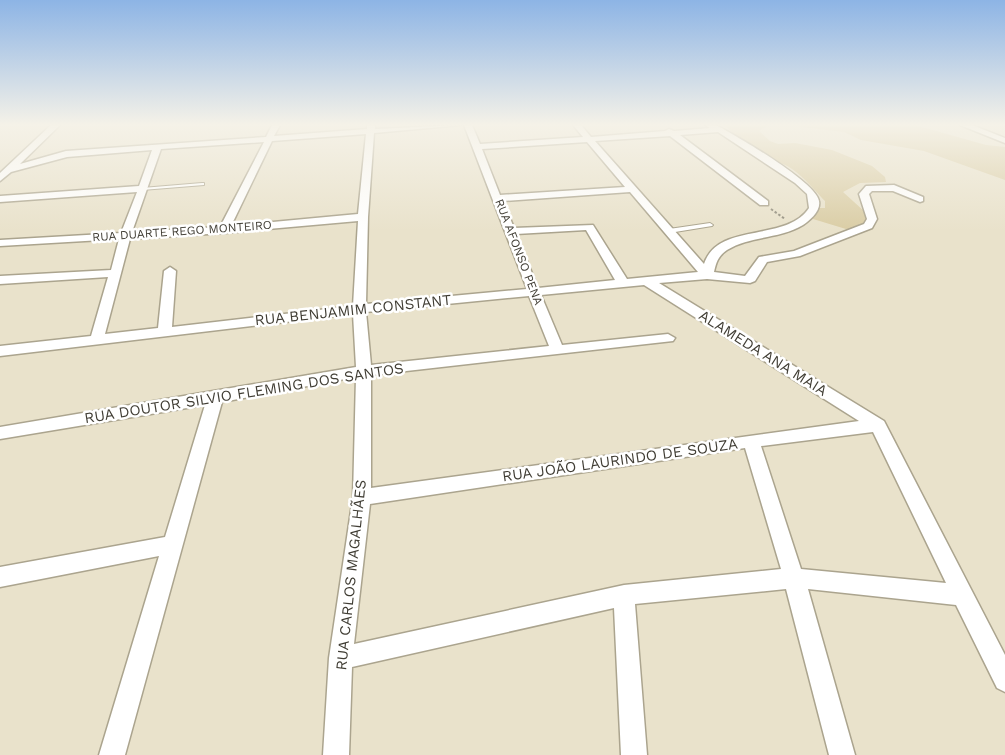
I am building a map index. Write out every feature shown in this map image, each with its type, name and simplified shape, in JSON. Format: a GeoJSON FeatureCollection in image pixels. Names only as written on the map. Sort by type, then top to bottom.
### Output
{"type":"FeatureCollection","features":[{"type":"Feature","properties":{"kind":"street"},"geometry":{"type":"LineString","coordinates":[[0,178],[19,160]]}},
{"type":"Feature","properties":{"kind":"street"},"geometry":{"type":"LineString","coordinates":[[9,170],[44,160]]}},
{"type":"Feature","properties":{"kind":"street"},"geometry":{"type":"LineString","coordinates":[[97,340],[114,273],[153,160]]}},
{"type":"Feature","properties":{"kind":"street"},"geometry":{"type":"LineString","coordinates":[[224,230],[259,160]]}},
{"type":"Feature","properties":{"kind":"street","name":"RUA CARLOS MAGALHÃES"},"geometry":{"type":"LineString","coordinates":[[336,755],[341,658],[362,497],[364,371],[359,309],[363,217],[368,160]]}},
{"type":"Feature","properties":{"kind":"street","name":"RUA AFONSO PENA"},"geometry":{"type":"LineString","coordinates":[[482,160],[557,350]]}},
{"type":"Feature","properties":{"kind":"street"},"geometry":{"type":"LineString","coordinates":[[607,160],[708,275]]}},
{"type":"Feature","properties":{"kind":"street"},"geometry":{"type":"LineString","coordinates":[[708,160],[764,202]]}},
{"type":"Feature","properties":{"kind":"street"},"geometry":{"type":"LineString","coordinates":[[708,275],[713,257],[734,242],[794,226],[805,219],[815,206],[815,200],[811,193],[765,160]]}},
{"type":"Feature","properties":{"kind":"street","name":"RUA BENJAMIM CONSTANT"},"geometry":{"type":"LineString","coordinates":[[0,351],[359,309],[622,283],[708,275],[746,280],[751,278],[757,265],[763,259],[796,254],[868,226],[872,219],[864,194],[869,188],[894,188],[920,199]]}},
{"type":"Feature","properties":{"kind":"street"},"geometry":{"type":"LineString","coordinates":[[0,199],[142,189]]}},
{"type":"Feature","properties":{"kind":"street"},"geometry":{"type":"LineString","coordinates":[[498,198],[632,189]]}},
{"type":"Feature","properties":{"kind":"street","name":"RUA DUARTE REGO MONTEIRO"},"geometry":{"type":"LineString","coordinates":[[1,244],[224,230],[363,217]]}},
{"type":"Feature","properties":{"kind":"street"},"geometry":{"type":"LineString","coordinates":[[509,231],[589,227],[622,283]]}},
{"type":"Feature","properties":{"kind":"street"},"geometry":{"type":"LineString","coordinates":[[165,331],[170,271]]}},
{"type":"Feature","properties":{"kind":"street"},"geometry":{"type":"LineString","coordinates":[[0,280],[114,273]]}},
{"type":"Feature","properties":{"kind":"street","name":"ALAMEDA ANA MAIA"},"geometry":{"type":"LineString","coordinates":[[647,281],[878,426]]}},
{"type":"Feature","properties":{"kind":"street","name":"RUA DOUTOR SILVIO FLEMING DOS SANTOS"},"geometry":{"type":"LineString","coordinates":[[0,433],[215,398],[364,371],[668,338]]}},
{"type":"Feature","properties":{"kind":"street"},"geometry":{"type":"LineString","coordinates":[[112,755],[215,398]]}},
{"type":"Feature","properties":{"kind":"street"},"geometry":{"type":"LineString","coordinates":[[878,426],[1005,680]]}},
{"type":"Feature","properties":{"kind":"street","name":"RUA JOÃO LAURINDO DE SOUZA"},"geometry":{"type":"LineString","coordinates":[[362,497],[751,441],[878,426]]}},
{"type":"Feature","properties":{"kind":"street"},"geometry":{"type":"LineString","coordinates":[[751,441],[794,578],[842,755]]}},
{"type":"Feature","properties":{"kind":"street"},"geometry":{"type":"LineString","coordinates":[[0,577],[174,544]]}},
{"type":"Feature","properties":{"kind":"street"},"geometry":{"type":"LineString","coordinates":[[341,658],[624,595],[794,578],[963,595]]}},
{"type":"Feature","properties":{"kind":"street"},"geometry":{"type":"LineString","coordinates":[[624,595],[634,755]]}},
{"type":"Feature","properties":{"kind":"lane"},"geometry":{"type":"LineString","coordinates":[[142,189],[202,184]]}},
{"type":"Feature","properties":{"kind":"lane"},"geometry":{"type":"LineString","coordinates":[[669,231],[710,225]]}},
{"type":"Feature","properties":{"kind":"path"},"geometry":{"type":"LineString","coordinates":[[764,202],[794,226]]}},
{"type":"Feature","properties":{"kind":"shaded area"},"geometry":{"type":"Polygon","coordinates":[[[770,160],[858,160],[872,166],[885,177],[886,182],[860,183],[843,192],[875,221],[868,229],[846,229],[813,219],[810,215],[818,208],[825,208],[825,201],[795,171],[788,166],[770,160]]]}},
{"type":"Feature","properties":{"kind":"shaded area"},"geometry":{"type":"Polygon","coordinates":[[[950,160],[1005,160],[1005,180],[950,160]]]}}]}
